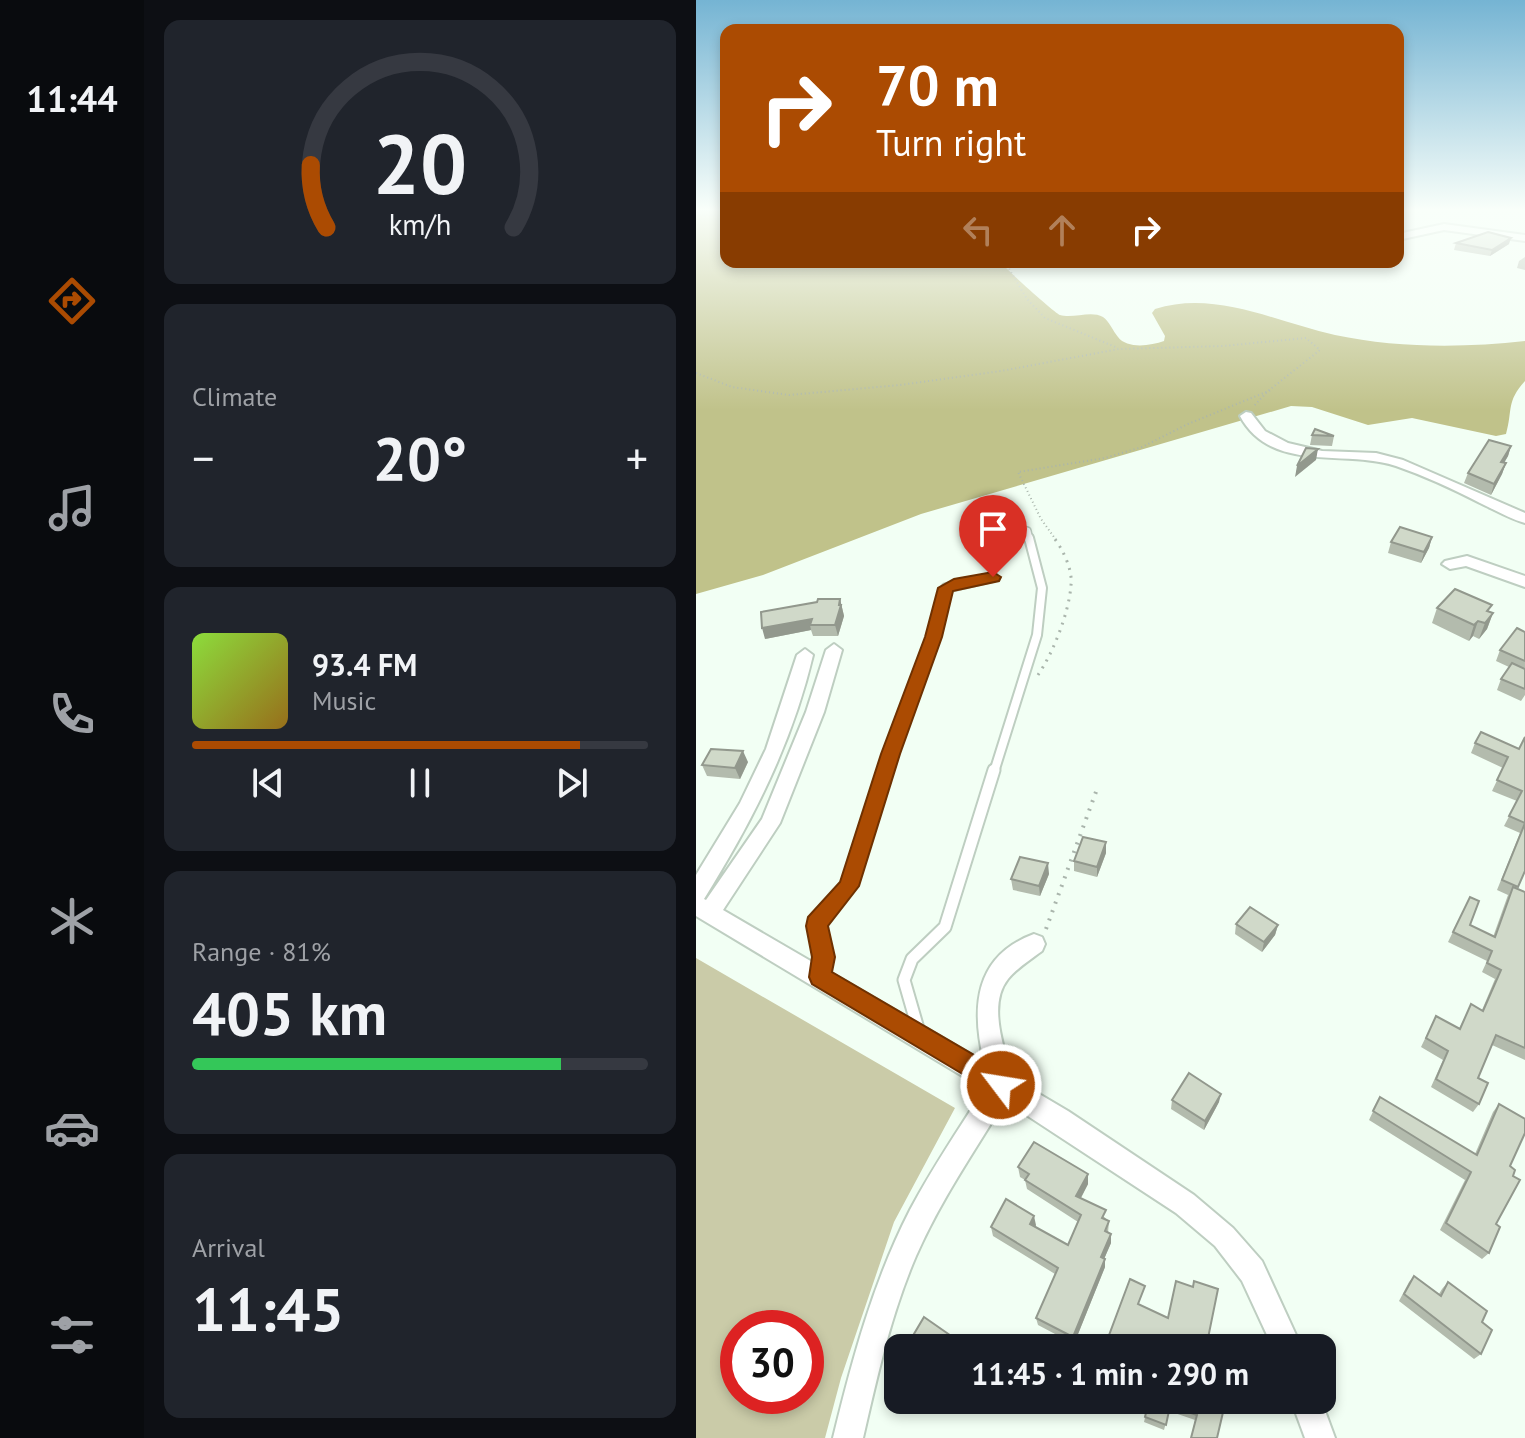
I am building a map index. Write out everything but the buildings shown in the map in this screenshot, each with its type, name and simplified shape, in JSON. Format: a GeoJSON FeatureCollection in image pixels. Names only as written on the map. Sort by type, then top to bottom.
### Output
{"type":"FeatureCollection","features":[{"type":"Feature","properties":{"kind":"street"},"geometry":{"type":"LineString","coordinates":[[1246,416],[1249,425],[1257,431],[1292,448],[1317,455],[1381,457],[1525,519]]}},
{"type":"Feature","properties":{"kind":"street"},"geometry":{"type":"LineString","coordinates":[[1450,564],[1467,561],[1525,582]]}},
{"type":"Feature","properties":{"kind":"street"},"geometry":{"type":"LineString","coordinates":[[834,650],[815,712],[770,823],[703,908],[919,1035],[1143,1175],[1224,1237],[1252,1271],[1281,1334]]}},
{"type":"Feature","properties":{"kind":"street"},"geometry":{"type":"LineString","coordinates":[[696,893],[754,798],[783,729],[805,655]]}},
{"type":"Feature","properties":{"kind":"street"},"geometry":{"type":"LineString","coordinates":[[848,1438],[865,1368],[904,1252],[932,1197],[1001,1085],[988,1018],[988,994],[1001,971],[1034,944]]}},
{"type":"Feature","properties":{"kind":"street"},"geometry":{"type":"LineString","coordinates":[[1311,1414],[1320,1438]]}},
{"type":"Feature","properties":{"kind":"lane"},"geometry":{"type":"LineString","coordinates":[[919,1035],[904,980],[912,959],[945,927],[1037,635],[1042,597],[1027,531]]}},
{"type":"Feature","properties":{"kind":"lane"},"geometry":{"type":"LineString","coordinates":[[820,977],[824,957],[817,926],[819,917],[849,886],[891,754],[934,637],[946,588],[993,577]]}},
{"type":"Feature","properties":{"kind":"path"},"geometry":{"type":"LineString","coordinates":[[1012,277],[1045,318],[1119,349]]}},
{"type":"Feature","properties":{"kind":"path"},"geometry":{"type":"LineString","coordinates":[[696,373],[732,387],[789,395],[900,385],[1001,371],[1119,349],[1223,346],[1306,338],[1320,350],[1308,363],[1287,374],[1278,387],[1257,401],[1246,416]]}},
{"type":"Feature","properties":{"kind":"path"},"geometry":{"type":"LineString","coordinates":[[1020,694],[1051,656],[1072,583],[1062,548],[1041,519],[1018,472],[1105,458],[1142,447],[1188,424],[1278,387]]}},
{"type":"Feature","properties":{"kind":"path"},"geometry":{"type":"LineString","coordinates":[[1034,944],[1045,931],[1058,901],[1097,789]]}},
{"type":"Feature","properties":{"kind":"green space"},"geometry":{"type":"Polygon","coordinates":[[[696,277],[1016,277],[1060,315],[1093,314],[1103,317],[1122,341],[1133,345],[1164,341],[1165,336],[1152,313],[1155,309],[1201,303],[1246,310],[1335,335],[1382,342],[1454,346],[1525,341],[1525,381],[1512,400],[1506,434],[1496,436],[1412,418],[1368,425],[1312,407],[1291,406],[921,514],[763,575],[696,594],[696,277]]]}},
{"type":"Feature","properties":{"kind":"green space"},"geometry":{"type":"Polygon","coordinates":[[[696,958],[955,1108],[894,1222],[841,1378],[825,1438],[696,1438],[696,958]]]}},
{"type":"Feature","properties":{"kind":"route"},"geometry":{"type":"LineString","coordinates":[[993,577],[946,588],[934,637],[904,715],[849,886],[819,917],[817,926],[824,957],[820,977],[1001,1085]]}}]}
